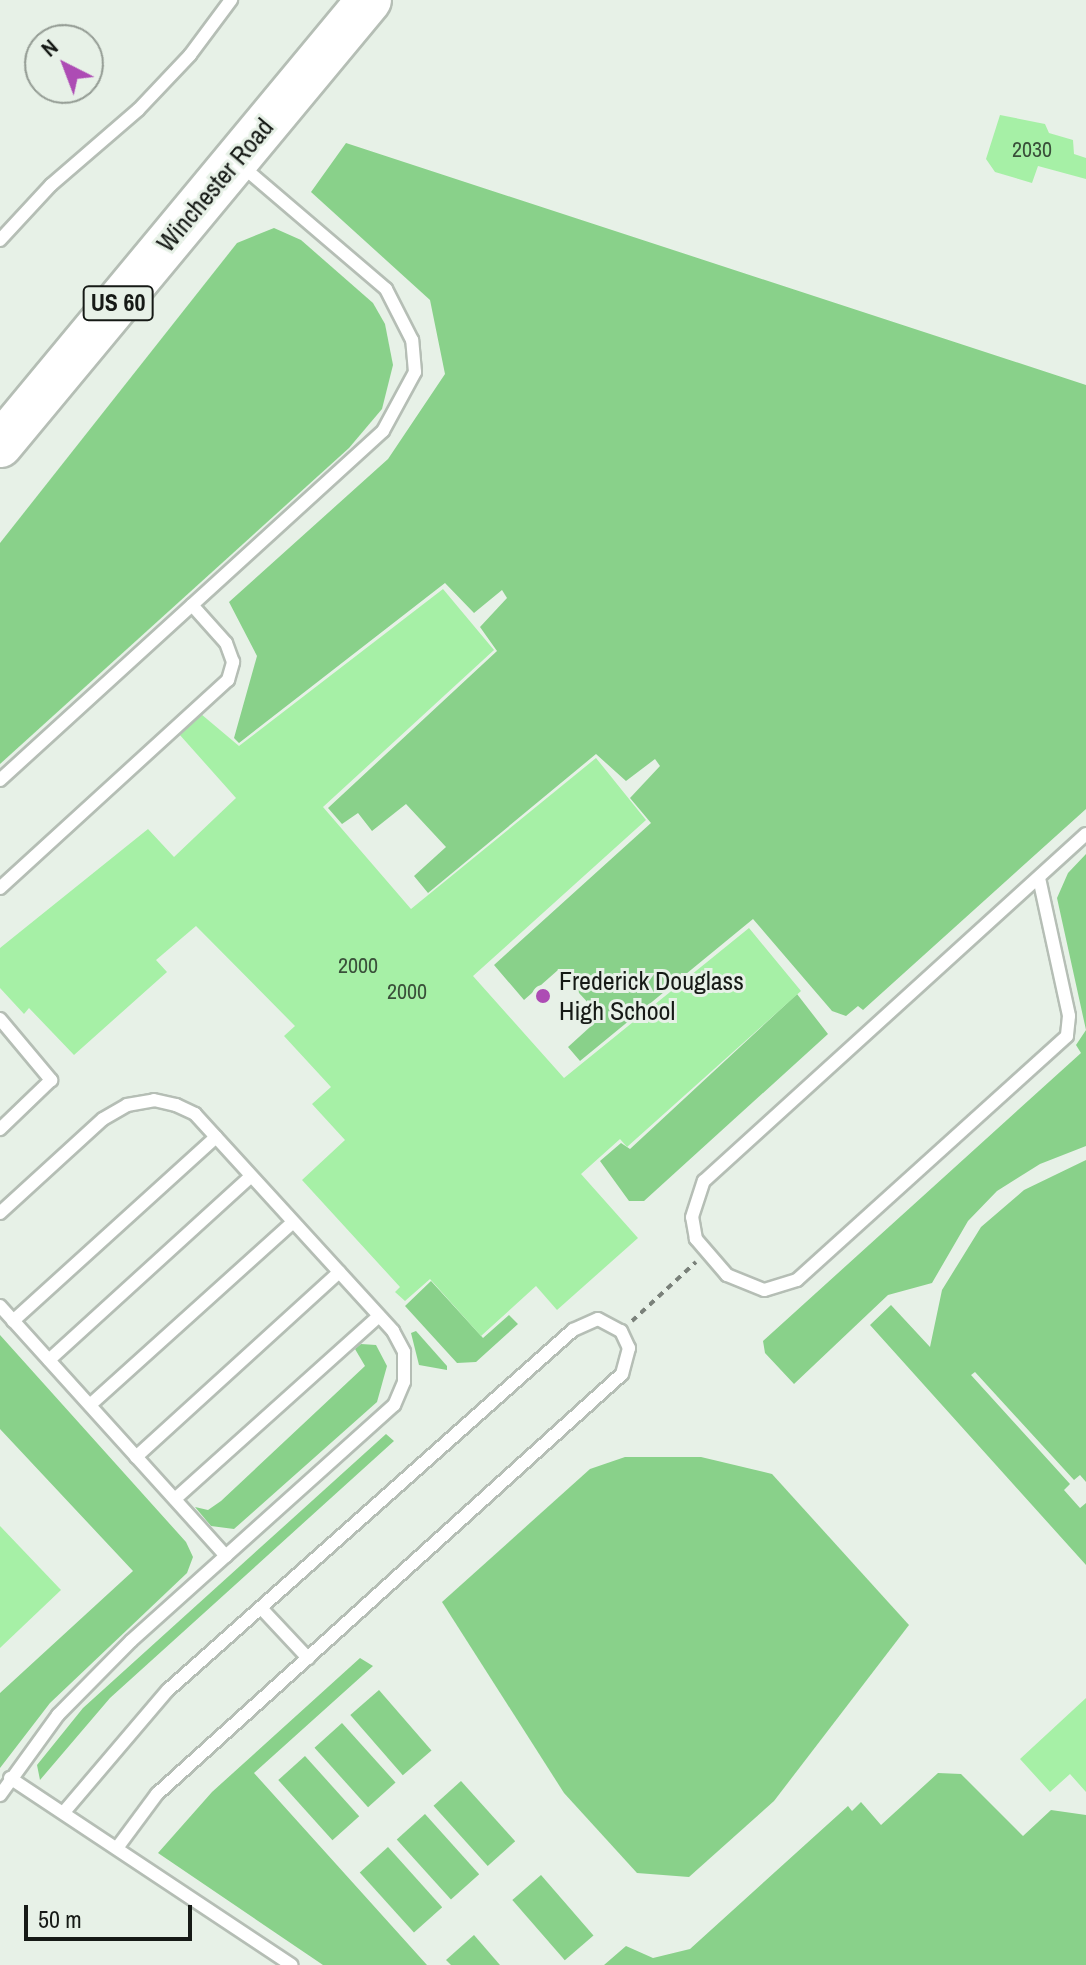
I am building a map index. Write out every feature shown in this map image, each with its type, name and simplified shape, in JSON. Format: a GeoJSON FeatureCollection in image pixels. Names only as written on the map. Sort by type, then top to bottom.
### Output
{"type":"FeatureCollection","features":[{"type":"Feature","properties":{"kind":"highway","name":"Winchester Road"},"geometry":{"type":"LineString","coordinates":[[0,445],[369,0]]}},
{"type":"Feature","properties":{"kind":"lane"},"geometry":{"type":"LineString","coordinates":[[0,240],[51,185],[138,110],[190,55],[231,0]]}},
{"type":"Feature","properties":{"kind":"lane"},"geometry":{"type":"LineString","coordinates":[[0,780],[383,431],[415,372],[412,340],[386,289],[236,160]]}},
{"type":"Feature","properties":{"kind":"lane"},"geometry":{"type":"LineString","coordinates":[[0,888],[228,680],[233,662],[226,643],[192,605]]}},
{"type":"Feature","properties":{"kind":"lane"},"geometry":{"type":"LineString","coordinates":[[1039,878],[1069,1016],[1067,1036],[797,1280],[777,1289],[749,1288],[705,1254],[692,1217],[704,1181],[1086,834]]}},
{"type":"Feature","properties":{"kind":"lane"},"geometry":{"type":"LineString","coordinates":[[0,1019],[5,1034],[51,1080],[0,1129]]}},
{"type":"Feature","properties":{"kind":"lane"},"geometry":{"type":"LineString","coordinates":[[0,1213],[103,1119],[127,1105],[154,1100],[176,1105],[195,1114],[379,1316],[404,1352],[404,1382],[394,1405],[226,1556],[58,1715],[0,1795]]}},
{"type":"Feature","properties":{"kind":"lane"},"geometry":{"type":"LineString","coordinates":[[13,1321],[216,1137]]}},
{"type":"Feature","properties":{"kind":"lane"},"geometry":{"type":"LineString","coordinates":[[49,1360],[251,1176]]}},
{"type":"Feature","properties":{"kind":"lane"},"geometry":{"type":"LineString","coordinates":[[90,1405],[293,1222]]}},
{"type":"Feature","properties":{"kind":"lane"},"geometry":{"type":"LineString","coordinates":[[136,1457],[339,1272]]}},
{"type":"Feature","properties":{"kind":"lane"},"geometry":{"type":"LineString","coordinates":[[0,1306],[226,1556]]}},
{"type":"Feature","properties":{"kind":"lane"},"geometry":{"type":"LineString","coordinates":[[175,1499],[379,1316]]}},
{"type":"Feature","properties":{"kind":"lane"},"geometry":{"type":"LineString","coordinates":[[64,1812],[168,1690],[573,1330],[598,1319],[621,1331],[629,1348],[622,1374],[157,1794],[117,1848]]}},
{"type":"Feature","properties":{"kind":"lane"},"geometry":{"type":"LineString","coordinates":[[261,1608],[308,1658]]}},
{"type":"Feature","properties":{"kind":"lane"},"geometry":{"type":"LineString","coordinates":[[10,1778],[291,1965]]}},
{"type":"Feature","properties":{"kind":"path"},"geometry":{"type":"LineString","coordinates":[[621,1331],[705,1254]]}},
{"type":"Feature","properties":{"kind":"green space"},"geometry":{"type":"Polygon","coordinates":[[[346,143],[1086,385],[1086,809],[863,1010],[858,1006],[846,1016],[832,1011],[753,919],[580,1061],[568,1047],[601,1017],[558,970],[524,1000],[494,965],[651,823],[630,798],[660,766],[655,759],[626,781],[596,754],[428,893],[414,876],[446,847],[406,804],[372,831],[358,813],[342,824],[328,808],[497,651],[480,627],[507,598],[502,590],[474,613],[445,583],[239,743],[234,738],[257,656],[229,602],[388,459],[445,374],[430,300],[311,192],[346,143]]]}},
{"type":"Feature","properties":{"kind":"green space"},"geometry":{"type":"Polygon","coordinates":[[[274,228],[301,240],[373,303],[385,324],[393,365],[382,409],[349,448],[0,764],[0,543],[237,243],[274,228]]]}},
{"type":"Feature","properties":{"kind":"green space"},"geometry":{"type":"Polygon","coordinates":[[[1086,854],[1086,1030],[1057,898],[1068,873],[1086,854]]]}},
{"type":"Feature","properties":{"kind":"green space"},"geometry":{"type":"Polygon","coordinates":[[[797,994],[828,1034],[644,1201],[629,1201],[600,1161],[621,1143],[630,1149],[797,994]]]}},
{"type":"Feature","properties":{"kind":"green space"},"geometry":{"type":"Polygon","coordinates":[[[1086,1030],[1086,1146],[1040,1164],[997,1191],[968,1221],[932,1283],[888,1295],[794,1384],[765,1353],[763,1341],[1081,1053],[1076,1045],[1086,1030]]]}},
{"type":"Feature","properties":{"kind":"green space"},"geometry":{"type":"Polygon","coordinates":[[[1086,1160],[1086,1482],[1080,1475],[1074,1480],[975,1372],[971,1375],[1070,1484],[1064,1490],[1080,1508],[1086,1503],[1086,1565],[870,1325],[891,1305],[930,1347],[942,1290],[981,1227],[1024,1190],[1086,1160]]]}},
{"type":"Feature","properties":{"kind":"green space"},"geometry":{"type":"Polygon","coordinates":[[[431,1281],[483,1338],[509,1315],[518,1324],[476,1362],[457,1363],[405,1306],[431,1281]]]}},
{"type":"Feature","properties":{"kind":"green space"},"geometry":{"type":"Polygon","coordinates":[[[416,1331],[447,1366],[447,1370],[419,1365],[411,1333],[416,1331]]]}},
{"type":"Feature","properties":{"kind":"green space"},"geometry":{"type":"Polygon","coordinates":[[[0,1335],[186,1542],[193,1557],[187,1573],[50,1703],[0,1768],[0,1693],[133,1571],[0,1429],[0,1335]]]}},
{"type":"Feature","properties":{"kind":"green space"},"geometry":{"type":"Polygon","coordinates":[[[361,1344],[376,1345],[387,1366],[377,1402],[234,1529],[211,1526],[195,1507],[208,1510],[221,1501],[365,1366],[355,1349],[361,1344]]]}},
{"type":"Feature","properties":{"kind":"green space"},"geometry":{"type":"Polygon","coordinates":[[[386,1434],[394,1441],[110,1698],[40,1780],[37,1765],[83,1708],[386,1434]]]}},
{"type":"Feature","properties":{"kind":"green space"},"geometry":{"type":"Polygon","coordinates":[[[625,1457],[701,1457],[772,1474],[909,1625],[774,1801],[689,1877],[637,1873],[564,1793],[442,1602],[590,1469],[625,1457]]]}},
{"type":"Feature","properties":{"kind":"green space"},"geometry":{"type":"Polygon","coordinates":[[[360,1658],[373,1666],[254,1773],[427,1965],[323,1965],[158,1853],[212,1792],[360,1658]]]}},
{"type":"Feature","properties":{"kind":"green space"},"geometry":{"type":"Polygon","coordinates":[[[379,1690],[431,1750],[403,1775],[350,1715],[379,1690]]]}},
{"type":"Feature","properties":{"kind":"green space"},"geometry":{"type":"Polygon","coordinates":[[[342,1723],[396,1782],[368,1807],[315,1748],[342,1723]]]}},
{"type":"Feature","properties":{"kind":"green space"},"geometry":{"type":"Polygon","coordinates":[[[305,1756],[359,1816],[332,1840],[278,1780],[305,1756]]]}},
{"type":"Feature","properties":{"kind":"green space"},"geometry":{"type":"Polygon","coordinates":[[[938,1773],[961,1774],[1023,1836],[1051,1810],[1086,1815],[1086,1965],[604,1965],[626,1946],[653,1958],[690,1949],[848,1806],[852,1811],[861,1802],[881,1825],[938,1773]]]}},
{"type":"Feature","properties":{"kind":"green space"},"geometry":{"type":"Polygon","coordinates":[[[461,1781],[515,1841],[488,1866],[434,1806],[461,1781]]]}},
{"type":"Feature","properties":{"kind":"green space"},"geometry":{"type":"Polygon","coordinates":[[[425,1814],[479,1874],[451,1900],[397,1839],[425,1814]]]}},
{"type":"Feature","properties":{"kind":"green space"},"geometry":{"type":"Polygon","coordinates":[[[388,1847],[442,1907],[414,1933],[360,1872],[388,1847]]]}},
{"type":"Feature","properties":{"kind":"green space"},"geometry":{"type":"Polygon","coordinates":[[[541,1875],[593,1935],[565,1960],[512,1900],[541,1875]]]}},
{"type":"Feature","properties":{"kind":"green space"},"geometry":{"type":"Polygon","coordinates":[[[474,1935],[500,1965],[451,1965],[446,1960],[474,1935]]]}},
{"type":"Feature","properties":{"kind":"building"},"geometry":{"type":"Polygon","coordinates":[[[1000,115],[1045,124],[1049,133],[1073,140],[1074,154],[1086,158],[1086,179],[1038,166],[1032,183],[995,172],[986,159],[1000,115]]]}},
{"type":"Feature","properties":{"kind":"building","name":"Frederick Douglass High School"},"geometry":{"type":"Polygon","coordinates":[[[443,589],[494,650],[323,807],[411,909],[596,758],[646,820],[473,976],[564,1078],[749,928],[801,991],[627,1147],[620,1139],[581,1174],[638,1238],[557,1310],[536,1286],[481,1336],[430,1279],[405,1301],[395,1292],[400,1287],[302,1180],[345,1140],[312,1104],[331,1087],[284,1036],[295,1026],[196,926],[156,960],[167,972],[74,1055],[29,1008],[24,1014],[0,988],[0,948],[148,829],[174,857],[236,798],[179,734],[201,714],[239,746],[443,589]]]}},
{"type":"Feature","properties":{"kind":"building"},"geometry":{"type":"Polygon","coordinates":[[[0,1526],[61,1590],[0,1648],[0,1526]]]}},
{"type":"Feature","properties":{"kind":"building"},"geometry":{"type":"Polygon","coordinates":[[[1086,1698],[1086,1792],[1070,1774],[1050,1792],[1020,1759],[1086,1698]]]}},
{"type":"Feature","properties":{"kind":"place","name":"Frederick Douglass High School"},"geometry":{"type":"Point","coordinates":[543,996]}}]}
